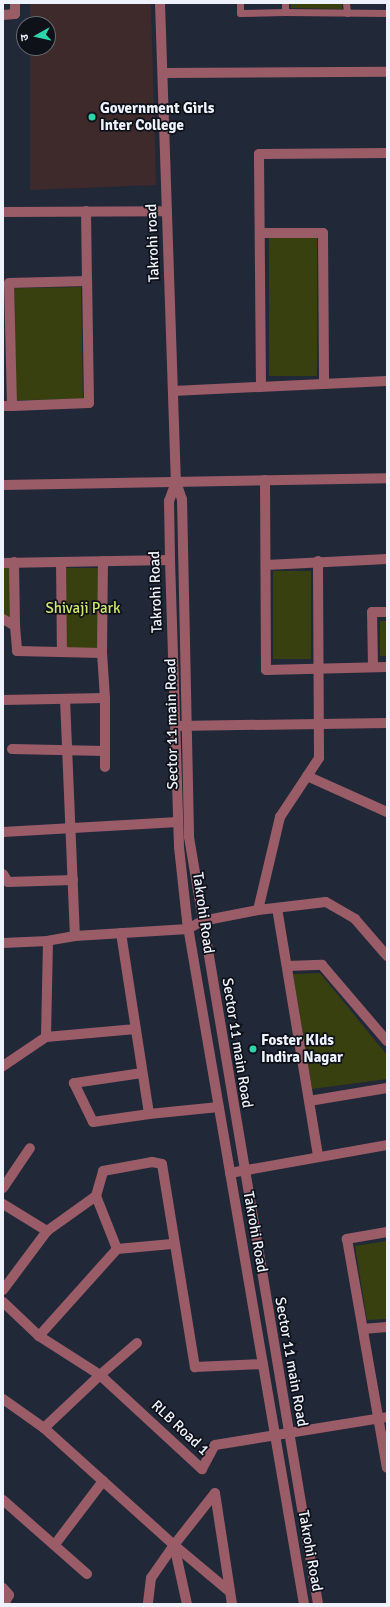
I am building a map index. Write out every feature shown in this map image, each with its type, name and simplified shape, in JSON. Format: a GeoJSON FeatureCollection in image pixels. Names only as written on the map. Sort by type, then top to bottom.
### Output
{"type":"FeatureCollection","features":[{"type":"Feature","properties":{"kind":"street"},"geometry":{"type":"LineString","coordinates":[[3,15],[15,14],[15,3]]}},
{"type":"Feature","properties":{"kind":"street","name":"Takrohi road"},"geometry":{"type":"LineString","coordinates":[[160,3],[164,73],[176,482]]}},
{"type":"Feature","properties":{"kind":"street"},"geometry":{"type":"LineString","coordinates":[[164,73],[387,72]]}},
{"type":"Feature","properties":{"kind":"street"},"geometry":{"type":"LineString","coordinates":[[261,387],[259,154],[387,153]]}},
{"type":"Feature","properties":{"kind":"street"},"geometry":{"type":"LineString","coordinates":[[86,211],[89,403],[7,406],[9,283],[87,281]]}},
{"type":"Feature","properties":{"kind":"street"},"geometry":{"type":"LineString","coordinates":[[3,212],[168,211]]}},
{"type":"Feature","properties":{"kind":"street"},"geometry":{"type":"LineString","coordinates":[[260,233],[323,233],[324,384]]}},
{"type":"Feature","properties":{"kind":"street"},"geometry":{"type":"LineString","coordinates":[[173,391],[387,382]]}},
{"type":"Feature","properties":{"kind":"street"},"geometry":{"type":"LineString","coordinates":[[3,485],[387,478]]}},
{"type":"Feature","properties":{"kind":"street"},"geometry":{"type":"LineString","coordinates":[[265,480],[266,670],[387,667]]}},
{"type":"Feature","properties":{"kind":"street","name":"Takrohi Road"},"geometry":{"type":"LineString","coordinates":[[176,482],[169,501],[170,560],[178,822],[188,929],[304,1604]]}},
{"type":"Feature","properties":{"kind":"street","name":"Sector 11 main Road"},"geometry":{"type":"LineString","coordinates":[[176,482],[182,499],[189,838],[243,1170],[318,1604]]}},
{"type":"Feature","properties":{"kind":"street"},"geometry":{"type":"LineString","coordinates":[[266,565],[318,561],[387,559]]}},
{"type":"Feature","properties":{"kind":"street"},"geometry":{"type":"LineString","coordinates":[[3,563],[170,560]]}},
{"type":"Feature","properties":{"kind":"street"},"geometry":{"type":"LineString","coordinates":[[103,561],[102,653],[105,698],[105,767]]}},
{"type":"Feature","properties":{"kind":"street"},"geometry":{"type":"LineString","coordinates":[[258,910],[280,817],[319,758],[321,724],[318,561]]}},
{"type":"Feature","properties":{"kind":"street"},"geometry":{"type":"LineString","coordinates":[[14,562],[17,651],[102,653]]}},
{"type":"Feature","properties":{"kind":"street"},"geometry":{"type":"LineString","coordinates":[[61,562],[62,652]]}},
{"type":"Feature","properties":{"kind":"street"},"geometry":{"type":"LineString","coordinates":[[373,667],[372,612],[387,612]]}},
{"type":"Feature","properties":{"kind":"street"},"geometry":{"type":"LineString","coordinates":[[3,619],[15,626]]}},
{"type":"Feature","properties":{"kind":"street"},"geometry":{"type":"LineString","coordinates":[[65,698],[75,936]]}},
{"type":"Feature","properties":{"kind":"street"},"geometry":{"type":"LineString","coordinates":[[3,700],[105,698]]}},
{"type":"Feature","properties":{"kind":"street"},"geometry":{"type":"LineString","coordinates":[[175,726],[387,723]]}},
{"type":"Feature","properties":{"kind":"street"},"geometry":{"type":"LineString","coordinates":[[12,749],[105,751]]}},
{"type":"Feature","properties":{"kind":"street"},"geometry":{"type":"LineString","coordinates":[[307,776],[387,812]]}},
{"type":"Feature","properties":{"kind":"street"},"geometry":{"type":"LineString","coordinates":[[3,832],[178,822]]}},
{"type":"Feature","properties":{"kind":"street"},"geometry":{"type":"LineString","coordinates":[[3,874],[8,882],[73,880]]}},
{"type":"Feature","properties":{"kind":"street"},"geometry":{"type":"LineString","coordinates":[[3,944],[48,941],[75,936],[188,929],[202,921],[258,910],[326,902],[355,919],[387,956]]}},
{"type":"Feature","properties":{"kind":"street"},"geometry":{"type":"LineString","coordinates":[[277,908],[318,1157]]}},
{"type":"Feature","properties":{"kind":"street"},"geometry":{"type":"LineString","coordinates":[[121,933],[149,1114]]}},
{"type":"Feature","properties":{"kind":"street"},"geometry":{"type":"LineString","coordinates":[[46,1037],[48,941]]}},
{"type":"Feature","properties":{"kind":"street"},"geometry":{"type":"LineString","coordinates":[[286,966],[322,965],[387,1041]]}},
{"type":"Feature","properties":{"kind":"street"},"geometry":{"type":"LineString","coordinates":[[3,1066],[46,1037],[136,1029]]}},
{"type":"Feature","properties":{"kind":"street"},"geometry":{"type":"LineString","coordinates":[[142,1073],[74,1083],[93,1122],[149,1114],[219,1107]]}},
{"type":"Feature","properties":{"kind":"street"},"geometry":{"type":"LineString","coordinates":[[309,1101],[387,1088]]}},
{"type":"Feature","properties":{"kind":"street"},"geometry":{"type":"LineString","coordinates":[[230,1173],[387,1145]]}},
{"type":"Feature","properties":{"kind":"street"},"geometry":{"type":"LineString","coordinates":[[3,1188],[30,1148]]}},
{"type":"Feature","properties":{"kind":"street"},"geometry":{"type":"LineString","coordinates":[[117,1250],[96,1196],[103,1171],[152,1162],[162,1164],[172,1244],[194,1367],[263,1364]]}},
{"type":"Feature","properties":{"kind":"street"},"geometry":{"type":"LineString","coordinates":[[3,1290],[47,1231],[96,1196]]}},
{"type":"Feature","properties":{"kind":"street"},"geometry":{"type":"LineString","coordinates":[[3,1204],[47,1231]]}},
{"type":"Feature","properties":{"kind":"street"},"geometry":{"type":"LineString","coordinates":[[387,1232],[347,1239],[363,1328],[383,1417],[387,1468]]}},
{"type":"Feature","properties":{"kind":"street"},"geometry":{"type":"LineString","coordinates":[[39,1336],[117,1250],[172,1244]]}},
{"type":"Feature","properties":{"kind":"street"},"geometry":{"type":"LineString","coordinates":[[3,1302],[39,1336],[100,1375]]}},
{"type":"Feature","properties":{"kind":"street"},"geometry":{"type":"LineString","coordinates":[[363,1328],[387,1328]]}},
{"type":"Feature","properties":{"kind":"street"},"geometry":{"type":"LineString","coordinates":[[44,1428],[100,1375],[137,1343]]}},
{"type":"Feature","properties":{"kind":"street","name":"RLB Road 1"},"geometry":{"type":"LineString","coordinates":[[100,1375],[202,1469],[215,1445],[383,1417]]}},
{"type":"Feature","properties":{"kind":"street"},"geometry":{"type":"LineString","coordinates":[[3,1399],[44,1428],[174,1545],[230,1592]]}},
{"type":"Feature","properties":{"kind":"street"},"geometry":{"type":"LineString","coordinates":[[56,1543],[103,1480]]}},
{"type":"Feature","properties":{"kind":"street"},"geometry":{"type":"LineString","coordinates":[[148,1604],[151,1578],[174,1545],[215,1493],[232,1604]]}},
{"type":"Feature","properties":{"kind":"street"},"geometry":{"type":"LineString","coordinates":[[3,1500],[56,1543],[87,1574]]}},
{"type":"Feature","properties":{"kind":"street"},"geometry":{"type":"LineString","coordinates":[[174,1545],[187,1604]]}},
{"type":"Feature","properties":{"kind":"street"},"geometry":{"type":"LineString","coordinates":[[3,1588],[9,1595],[4,1604]]}},
{"type":"Feature","properties":{"kind":"lane"},"geometry":{"type":"LineString","coordinates":[[240,3],[240,13],[387,13]]}},
{"type":"Feature","properties":{"kind":"lane"},"geometry":{"type":"LineString","coordinates":[[285,3],[285,12]]}},
{"type":"Feature","properties":{"kind":"lane"},"geometry":{"type":"LineString","coordinates":[[346,3],[347,13]]}},
{"type":"Feature","properties":{"kind":"shaded area","name":"Government Girls Inter College"},"geometry":{"type":"Polygon","coordinates":[[[30,3],[151,3],[156,185],[30,190],[30,56],[56,56],[56,16],[30,16],[30,3]]]}},
{"type":"Feature","properties":{"kind":"green space"},"geometry":{"type":"Polygon","coordinates":[[[291,3],[342,3],[342,9],[291,8],[291,3]]]}},
{"type":"Feature","properties":{"kind":"green space"},"geometry":{"type":"Polygon","coordinates":[[[269,238],[317,238],[317,376],[269,376],[269,238]]]}},
{"type":"Feature","properties":{"kind":"green space"},"geometry":{"type":"Polygon","coordinates":[[[81,287],[83,399],[16,400],[14,288],[81,287]]]}},
{"type":"Feature","properties":{"kind":"green space"},"geometry":{"type":"Polygon","coordinates":[[[3,568],[10,568],[12,621],[3,616],[3,568]]]}},
{"type":"Feature","properties":{"kind":"green space","name":"Shivaji Park"},"geometry":{"type":"Polygon","coordinates":[[[66,568],[99,568],[99,649],[66,649],[66,568]]]}},
{"type":"Feature","properties":{"kind":"green space"},"geometry":{"type":"Polygon","coordinates":[[[273,571],[311,571],[311,659],[273,659],[273,571]]]}},
{"type":"Feature","properties":{"kind":"green space"},"geometry":{"type":"Polygon","coordinates":[[[380,621],[387,621],[387,656],[380,656],[380,621]]]}},
{"type":"Feature","properties":{"kind":"green space"},"geometry":{"type":"Polygon","coordinates":[[[320,973],[387,1055],[387,1079],[312,1089],[293,974],[320,973]]]}},
{"type":"Feature","properties":{"kind":"green space"},"geometry":{"type":"Polygon","coordinates":[[[387,1241],[387,1319],[367,1320],[355,1246],[387,1241]]]}},
{"type":"Feature","properties":{"kind":"place","name":"Government Girls Inter College"},"geometry":{"type":"Point","coordinates":[92,117]}},
{"type":"Feature","properties":{"kind":"place","name":"Foster KIds Indira Nagar"},"geometry":{"type":"Point","coordinates":[253,1049]}}]}
